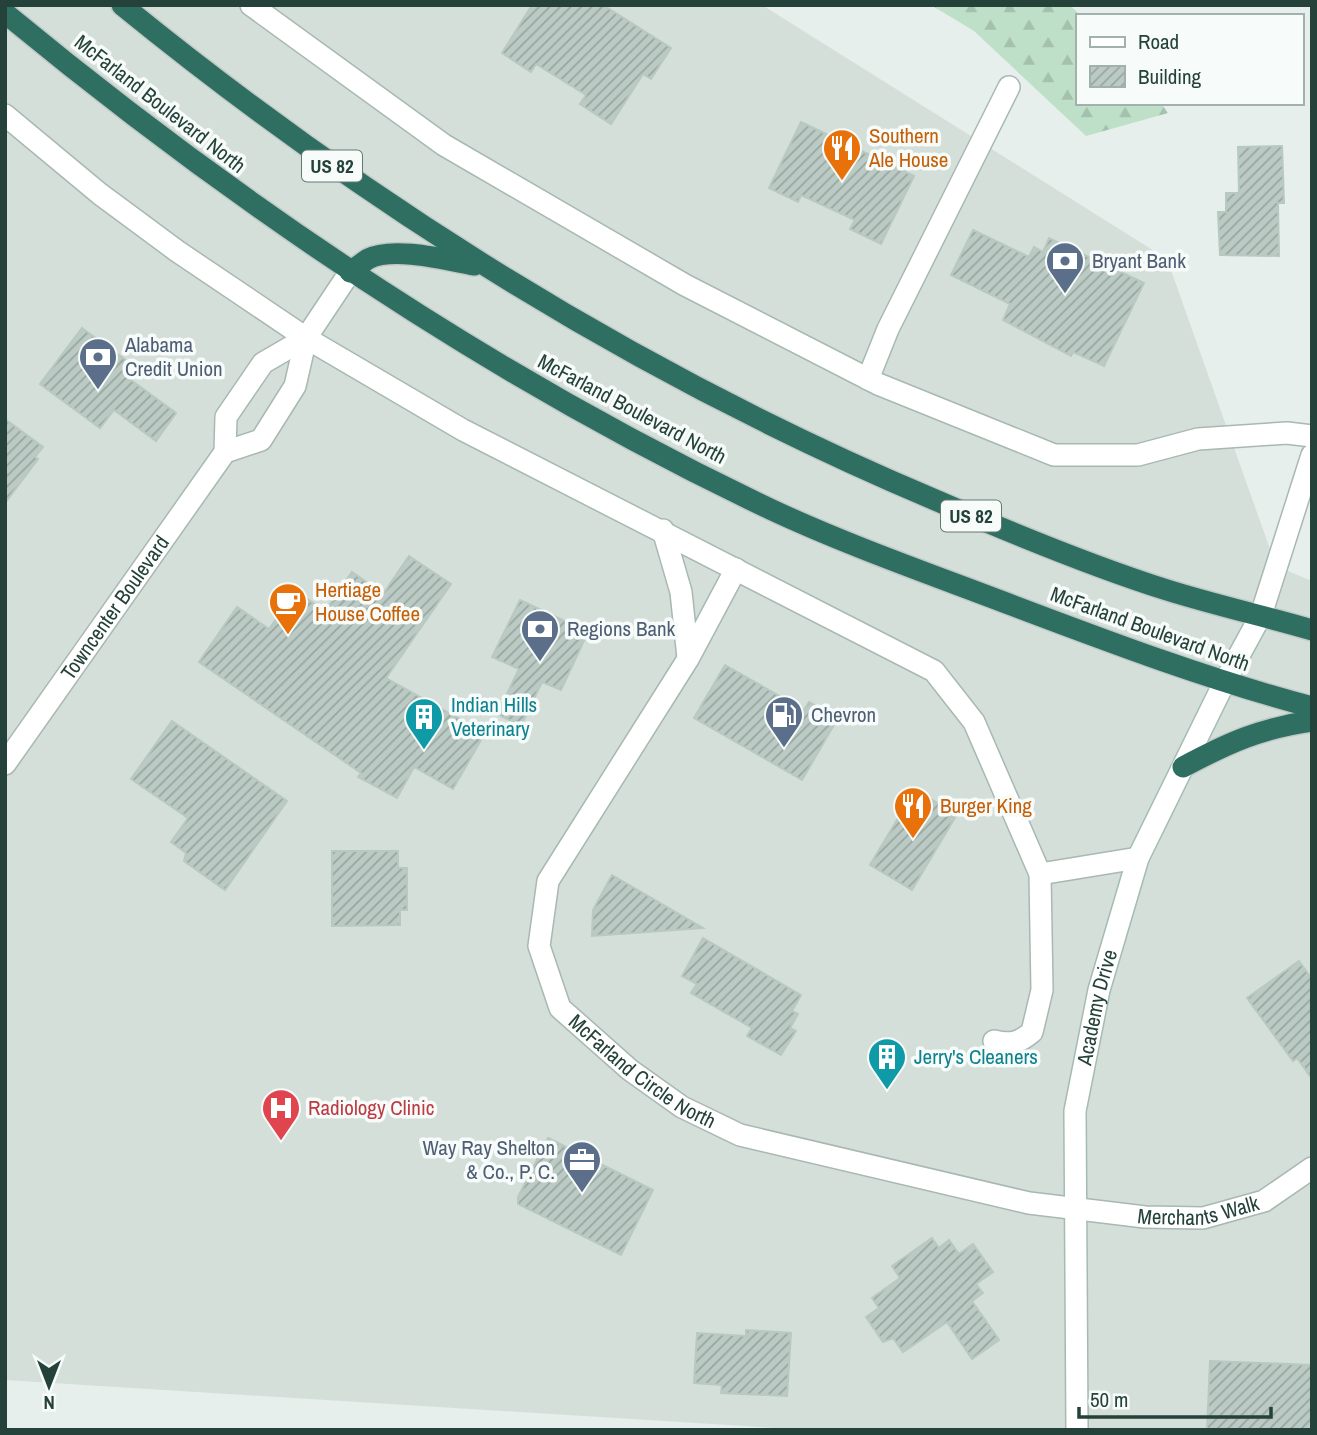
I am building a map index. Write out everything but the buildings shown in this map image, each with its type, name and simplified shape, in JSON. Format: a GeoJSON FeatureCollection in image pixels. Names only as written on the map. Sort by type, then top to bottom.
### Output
{"type":"FeatureCollection","features":[{"type":"Feature","properties":{"kind":"highway","name":"McFarland Boulevard North"},"geometry":{"type":"LineString","coordinates":[[122,5],[313,152],[486,267],[692,385],[901,486],[1077,558],[1167,590],[1312,630]]}},
{"type":"Feature","properties":{"kind":"highway","name":"McFarland Boulevard North"},"geometry":{"type":"LineString","coordinates":[[5,13],[75,71],[245,200],[350,272],[543,391],[774,510],[974,591],[1224,683],[1312,707]]}},
{"type":"Feature","properties":{"kind":"highway"},"geometry":{"type":"LineString","coordinates":[[350,272],[370,258],[390,256],[421,255],[486,267]]}},
{"type":"Feature","properties":{"kind":"highway"},"geometry":{"type":"LineString","coordinates":[[1183,767],[1233,740],[1272,726],[1312,720]]}},
{"type":"Feature","properties":{"kind":"street"},"geometry":{"type":"LineString","coordinates":[[251,5],[444,145],[685,285],[868,379],[1054,455],[1138,455],[1198,439],[1287,433],[1312,436]]}},
{"type":"Feature","properties":{"kind":"street"},"geometry":{"type":"LineString","coordinates":[[868,379],[888,328],[1009,87]]}},
{"type":"Feature","properties":{"kind":"street"},"geometry":{"type":"LineString","coordinates":[[5,115],[122,210],[306,338],[463,430],[934,671],[974,722],[1040,874],[1042,990],[1032,1032],[1017,1042],[1007,1044],[995,1041]]}},
{"type":"Feature","properties":{"kind":"street"},"geometry":{"type":"LineString","coordinates":[[306,338],[263,363],[226,417],[225,452],[261,440],[295,386],[306,338],[350,272]]}},
{"type":"Feature","properties":{"kind":"street","name":"Towncenter Boulevard"},"geometry":{"type":"LineString","coordinates":[[5,764],[225,452]]}},
{"type":"Feature","properties":{"kind":"street","name":"Academy Drive"},"geometry":{"type":"LineString","coordinates":[[1077,1430],[1073,1209],[1075,1111],[1099,990],[1138,858],[1224,683],[1261,615],[1312,455]]}},
{"type":"Feature","properties":{"kind":"street"},"geometry":{"type":"LineString","coordinates":[[663,530],[681,592],[688,659]]}},
{"type":"Feature","properties":{"kind":"street","name":"McFarland Circle North"},"geometry":{"type":"LineString","coordinates":[[736,569],[688,659],[548,881],[538,946],[560,1008],[640,1078],[682,1107],[740,1135],[1030,1203],[1073,1209]]}},
{"type":"Feature","properties":{"kind":"street"},"geometry":{"type":"LineString","coordinates":[[1040,874],[1138,858]]}},
{"type":"Feature","properties":{"kind":"street","name":"Merchants Walk"},"geometry":{"type":"LineString","coordinates":[[1073,1209],[1145,1217],[1203,1217],[1264,1201],[1312,1168]]}},
{"type":"Feature","properties":{"kind":"shaded area"},"geometry":{"type":"Polygon","coordinates":[[[5,5],[762,5],[1167,259],[1276,566],[1312,581],[1312,1430],[808,1430],[5,1380],[5,5]]]}},
{"type":"Feature","properties":{"kind":"green space"},"geometry":{"type":"Polygon","coordinates":[[[931,5],[1070,5],[1079,14],[1076,14],[1076,105],[1162,105],[1168,113],[1086,136],[974,31],[931,5]]]}},
{"type":"Feature","properties":{"kind":"place","name":"Southern Ale House"},"geometry":{"type":"Point","coordinates":[842,182]}},
{"type":"Feature","properties":{"kind":"place","name":"Bryant Bank"},"geometry":{"type":"Point","coordinates":[1065,295]}},
{"type":"Feature","properties":{"kind":"place","name":"Alabama Credit Union"},"geometry":{"type":"Point","coordinates":[98,391]}},
{"type":"Feature","properties":{"kind":"place","name":"Hertiage House Coffee"},"geometry":{"type":"Point","coordinates":[288,636]}},
{"type":"Feature","properties":{"kind":"place","name":"Regions Bank"},"geometry":{"type":"Point","coordinates":[540,663]}},
{"type":"Feature","properties":{"kind":"place","name":"Chevron"},"geometry":{"type":"Point","coordinates":[784,749]}},
{"type":"Feature","properties":{"kind":"place","name":"Indian Hills Veterinary"},"geometry":{"type":"Point","coordinates":[424,751]}},
{"type":"Feature","properties":{"kind":"place","name":"Burger King"},"geometry":{"type":"Point","coordinates":[913,840]}},
{"type":"Feature","properties":{"kind":"place","name":"Jerry's Cleaners"},"geometry":{"type":"Point","coordinates":[887,1091]}},
{"type":"Feature","properties":{"kind":"place","name":"Radiology Clinic"},"geometry":{"type":"Point","coordinates":[281,1142]}},
{"type":"Feature","properties":{"kind":"place","name":"Way Ray Shelton & Co., P. C."},"geometry":{"type":"Point","coordinates":[582,1194]}}]}
